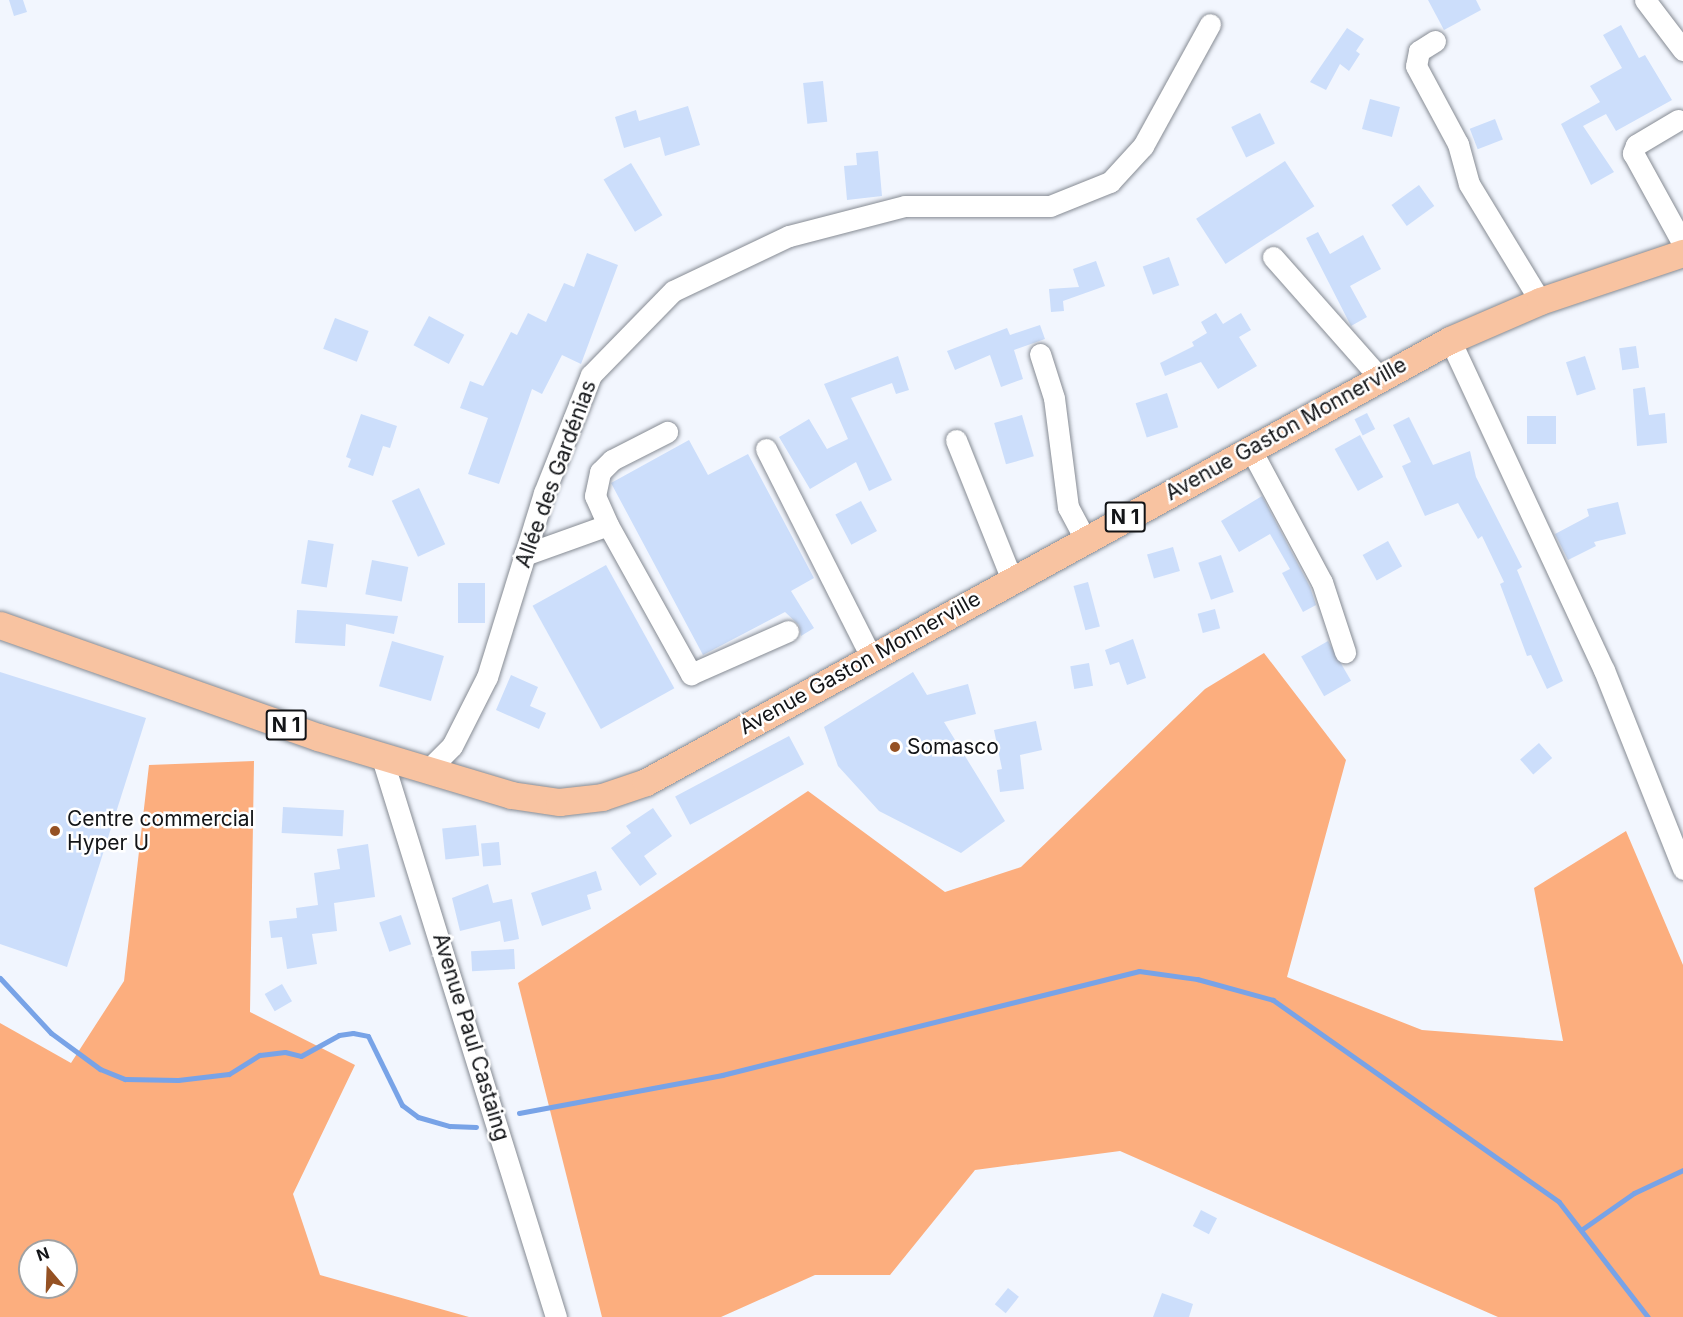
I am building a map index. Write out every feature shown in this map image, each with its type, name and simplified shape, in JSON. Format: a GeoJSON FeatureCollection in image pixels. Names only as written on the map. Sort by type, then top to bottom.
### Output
{"type":"FeatureCollection","features":[{"type":"Feature","properties":{"kind":"main road","name":"Avenue Gaston Monnerville"},"geometry":{"type":"LineString","coordinates":[[0,625],[382,758],[427,771],[538,800],[602,797],[646,782],[1450,340],[1540,301],[1683,253]]}},
{"type":"Feature","properties":{"kind":"street"},"geometry":{"type":"LineString","coordinates":[[1645,0],[1683,50]]}},
{"type":"Feature","properties":{"kind":"street","name":"Allée des Gardénias"},"geometry":{"type":"LineString","coordinates":[[427,771],[452,746],[473,710],[524,555],[591,375],[673,291],[789,236],[905,206],[1050,207],[1110,182],[1143,146],[1210,24]]}},
{"type":"Feature","properties":{"kind":"street"},"geometry":{"type":"LineString","coordinates":[[1435,40],[1419,51],[1416,66],[1458,144],[1469,184],[1540,301]]}},
{"type":"Feature","properties":{"kind":"street"},"geometry":{"type":"LineString","coordinates":[[1678,120],[1636,145],[1633,153],[1683,244]]}},
{"type":"Feature","properties":{"kind":"street"},"geometry":{"type":"LineString","coordinates":[[1273,257],[1379,377]]}},
{"type":"Feature","properties":{"kind":"street"},"geometry":{"type":"LineString","coordinates":[[1450,340],[1604,670],[1683,869]]}},
{"type":"Feature","properties":{"kind":"street"},"geometry":{"type":"LineString","coordinates":[[1040,354],[1056,409],[1068,507],[1085,539]]}},
{"type":"Feature","properties":{"kind":"street"},"geometry":{"type":"LineString","coordinates":[[667,432],[612,460],[600,472],[596,496],[608,525],[692,674],[788,631]]}},
{"type":"Feature","properties":{"kind":"street"},"geometry":{"type":"LineString","coordinates":[[956,440],[1012,580]]}},
{"type":"Feature","properties":{"kind":"street"},"geometry":{"type":"LineString","coordinates":[[1250,448],[1322,582],[1344,652]]}},
{"type":"Feature","properties":{"kind":"street"},"geometry":{"type":"LineString","coordinates":[[766,449],[871,657]]}},
{"type":"Feature","properties":{"kind":"street"},"geometry":{"type":"LineString","coordinates":[[524,555],[608,525]]}},
{"type":"Feature","properties":{"kind":"street","name":"Avenue Paul Castaing"},"geometry":{"type":"LineString","coordinates":[[382,758],[555,1317]]}},
{"type":"Feature","properties":{"kind":"shaded area"},"geometry":{"type":"Polygon","coordinates":[[[1264,653],[1346,760],[1287,977],[1422,1030],[1563,1041],[1534,888],[1626,831],[1683,965],[1683,1317],[1498,1317],[1120,1151],[975,1170],[890,1275],[815,1275],[721,1317],[602,1317],[518,983],[808,791],[945,892],[1021,867],[1205,689],[1264,653]]]}},
{"type":"Feature","properties":{"kind":"shaded area"},"geometry":{"type":"Polygon","coordinates":[[[254,761],[250,1012],[355,1065],[293,1194],[320,1275],[469,1317],[0,1317],[0,1023],[71,1063],[124,981],[149,765],[254,761]]]}},
{"type":"Feature","properties":{"kind":"building"},"geometry":{"type":"Polygon","coordinates":[[[9,0],[23,0],[27,12],[14,16],[9,0]]]}},
{"type":"Feature","properties":{"kind":"building"},"geometry":{"type":"Polygon","coordinates":[[[1428,0],[1476,0],[1481,10],[1444,30],[1428,0]]]}},
{"type":"Feature","properties":{"kind":"building"},"geometry":{"type":"Polygon","coordinates":[[[1621,25],[1639,58],[1645,55],[1672,100],[1616,131],[1606,114],[1583,126],[1614,172],[1591,185],[1561,124],[1600,102],[1590,86],[1622,68],[1603,35],[1621,25]]]}},
{"type":"Feature","properties":{"kind":"building"},"geometry":{"type":"Polygon","coordinates":[[[1347,28],[1364,39],[1356,51],[1360,54],[1349,71],[1340,64],[1326,90],[1310,82],[1347,28]]]}},
{"type":"Feature","properties":{"kind":"building"},"geometry":{"type":"Polygon","coordinates":[[[823,81],[827,122],[807,124],[803,83],[823,81]]]}},
{"type":"Feature","properties":{"kind":"building"},"geometry":{"type":"Polygon","coordinates":[[[1370,99],[1400,107],[1392,137],[1362,129],[1370,99]]]}},
{"type":"Feature","properties":{"kind":"building"},"geometry":{"type":"Polygon","coordinates":[[[688,106],[700,145],[665,156],[660,137],[624,148],[615,117],[636,110],[639,121],[688,106]]]}},
{"type":"Feature","properties":{"kind":"building"},"geometry":{"type":"Polygon","coordinates":[[[1260,113],[1275,144],[1246,158],[1231,127],[1260,113]]]}},
{"type":"Feature","properties":{"kind":"building"},"geometry":{"type":"Polygon","coordinates":[[[1495,119],[1503,140],[1478,149],[1470,129],[1495,119]]]}},
{"type":"Feature","properties":{"kind":"building"},"geometry":{"type":"Polygon","coordinates":[[[878,151],[882,196],[847,200],[844,166],[857,165],[856,153],[878,151]]]}},
{"type":"Feature","properties":{"kind":"building"},"geometry":{"type":"Polygon","coordinates":[[[1285,161],[1314,206],[1226,264],[1196,219],[1285,161]]]}},
{"type":"Feature","properties":{"kind":"building"},"geometry":{"type":"Polygon","coordinates":[[[631,163],[662,215],[635,232],[604,179],[631,163]]]}},
{"type":"Feature","properties":{"kind":"building"},"geometry":{"type":"Polygon","coordinates":[[[1419,185],[1434,206],[1407,226],[1391,205],[1419,185]]]}},
{"type":"Feature","properties":{"kind":"building"},"geometry":{"type":"Polygon","coordinates":[[[1318,232],[1330,254],[1363,235],[1381,269],[1350,286],[1367,317],[1351,326],[1306,238],[1318,232]]]}},
{"type":"Feature","properties":{"kind":"building"},"geometry":{"type":"Polygon","coordinates":[[[587,253],[618,265],[581,364],[562,355],[542,394],[532,389],[499,484],[468,474],[488,418],[460,408],[470,381],[483,386],[511,332],[517,335],[528,313],[546,322],[564,283],[574,287],[587,253]]]}},
{"type":"Feature","properties":{"kind":"building"},"geometry":{"type":"Polygon","coordinates":[[[1169,257],[1179,285],[1153,295],[1143,267],[1169,257]]]}},
{"type":"Feature","properties":{"kind":"building"},"geometry":{"type":"Polygon","coordinates":[[[1096,261],[1105,286],[1063,301],[1064,311],[1051,312],[1049,289],[1079,287],[1073,269],[1096,261]]]}},
{"type":"Feature","properties":{"kind":"building"},"geometry":{"type":"Polygon","coordinates":[[[1216,313],[1223,324],[1241,313],[1251,330],[1239,337],[1257,366],[1218,389],[1201,362],[1165,376],[1160,363],[1194,346],[1192,342],[1207,333],[1201,322],[1216,313]]]}},
{"type":"Feature","properties":{"kind":"building"},"geometry":{"type":"Polygon","coordinates":[[[429,316],[464,335],[449,364],[414,345],[429,316]]]}},
{"type":"Feature","properties":{"kind":"building"},"geometry":{"type":"Polygon","coordinates":[[[335,318],[369,331],[357,362],[323,349],[335,318]]]}},
{"type":"Feature","properties":{"kind":"building"},"geometry":{"type":"Polygon","coordinates":[[[1040,325],[1045,339],[1014,350],[1023,379],[1001,387],[990,355],[955,370],[947,351],[1007,328],[1010,335],[1040,325]]]}},
{"type":"Feature","properties":{"kind":"building"},"geometry":{"type":"Polygon","coordinates":[[[1636,346],[1639,368],[1622,370],[1619,348],[1636,346]]]}},
{"type":"Feature","properties":{"kind":"building"},"geometry":{"type":"Polygon","coordinates":[[[898,356],[909,390],[896,394],[892,383],[851,398],[892,480],[869,491],[856,462],[810,489],[779,437],[809,419],[827,449],[848,439],[824,384],[898,356]]]}},
{"type":"Feature","properties":{"kind":"building"},"geometry":{"type":"Polygon","coordinates":[[[1585,356],[1596,389],[1577,395],[1566,362],[1585,356]]]}},
{"type":"Feature","properties":{"kind":"building"},"geometry":{"type":"Polygon","coordinates":[[[1645,387],[1649,415],[1665,413],[1667,443],[1637,446],[1633,389],[1645,387]]]}},
{"type":"Feature","properties":{"kind":"building"},"geometry":{"type":"Polygon","coordinates":[[[1167,393],[1178,427],[1147,437],[1136,403],[1167,393]]]}},
{"type":"Feature","properties":{"kind":"building"},"geometry":{"type":"Polygon","coordinates":[[[1367,413],[1375,429],[1363,435],[1355,419],[1367,413]]]}},
{"type":"Feature","properties":{"kind":"building"},"geometry":{"type":"Polygon","coordinates":[[[361,414],[397,426],[390,448],[383,446],[373,476],[348,467],[351,459],[346,457],[361,414]]]}},
{"type":"Feature","properties":{"kind":"building"},"geometry":{"type":"Polygon","coordinates":[[[1022,415],[1034,456],[1006,464],[994,423],[1022,415]]]}},
{"type":"Feature","properties":{"kind":"building"},"geometry":{"type":"Polygon","coordinates":[[[1527,416],[1556,416],[1556,444],[1527,444],[1527,416]]]}},
{"type":"Feature","properties":{"kind":"building"},"geometry":{"type":"Polygon","coordinates":[[[1409,417],[1433,465],[1470,451],[1476,477],[1522,567],[1517,570],[1563,681],[1547,689],[1531,655],[1527,656],[1500,584],[1504,582],[1482,536],[1478,539],[1458,503],[1425,516],[1402,466],[1411,462],[1393,425],[1409,417]]]}},
{"type":"Feature","properties":{"kind":"building"},"geometry":{"type":"Polygon","coordinates":[[[1360,435],[1383,477],[1358,491],[1335,449],[1360,435]]]}},
{"type":"Feature","properties":{"kind":"building"},"geometry":{"type":"Polygon","coordinates":[[[689,440],[708,475],[748,454],[814,578],[791,591],[814,628],[801,636],[799,625],[785,612],[703,655],[611,483],[689,440]]]}},
{"type":"Feature","properties":{"kind":"building"},"geometry":{"type":"Polygon","coordinates":[[[419,488],[445,544],[418,557],[392,501],[419,488]]]}},
{"type":"Feature","properties":{"kind":"building"},"geometry":{"type":"Polygon","coordinates":[[[1262,496],[1310,587],[1316,605],[1303,612],[1282,573],[1290,569],[1270,534],[1239,552],[1221,521],[1262,496]]]}},
{"type":"Feature","properties":{"kind":"building"},"geometry":{"type":"Polygon","coordinates":[[[861,501],[877,531],[851,545],[835,515],[861,501]]]}},
{"type":"Feature","properties":{"kind":"building"},"geometry":{"type":"Polygon","coordinates":[[[1618,502],[1626,534],[1594,542],[1596,546],[1568,560],[1555,534],[1589,516],[1587,509],[1618,502]]]}},
{"type":"Feature","properties":{"kind":"building"},"geometry":{"type":"Polygon","coordinates":[[[308,540],[334,544],[327,588],[301,583],[308,540]]]}},
{"type":"Feature","properties":{"kind":"building"},"geometry":{"type":"Polygon","coordinates":[[[1388,541],[1402,566],[1377,580],[1363,555],[1388,541]]]}},
{"type":"Feature","properties":{"kind":"building"},"geometry":{"type":"Polygon","coordinates":[[[1173,547],[1180,571],[1154,578],[1147,554],[1173,547]]]}},
{"type":"Feature","properties":{"kind":"building"},"geometry":{"type":"Polygon","coordinates":[[[1221,555],[1234,592],[1211,600],[1198,563],[1221,555]]]}},
{"type":"Feature","properties":{"kind":"building"},"geometry":{"type":"Polygon","coordinates":[[[372,560],[408,567],[402,601],[365,594],[372,560]]]}},
{"type":"Feature","properties":{"kind":"building"},"geometry":{"type":"Polygon","coordinates":[[[606,565],[674,688],[601,729],[533,606],[606,565]]]}},
{"type":"Feature","properties":{"kind":"building"},"geometry":{"type":"Polygon","coordinates":[[[1088,582],[1100,626],[1085,630],[1074,586],[1088,582]]]}},
{"type":"Feature","properties":{"kind":"building"},"geometry":{"type":"Polygon","coordinates":[[[458,583],[485,583],[485,623],[458,623],[458,583]]]}},
{"type":"Feature","properties":{"kind":"building"},"geometry":{"type":"Polygon","coordinates":[[[1215,609],[1220,628],[1203,633],[1198,614],[1215,609]]]}},
{"type":"Feature","properties":{"kind":"building"},"geometry":{"type":"Polygon","coordinates":[[[297,610],[398,616],[394,634],[346,624],[345,646],[295,643],[297,610]]]}},
{"type":"Feature","properties":{"kind":"building"},"geometry":{"type":"Polygon","coordinates":[[[1133,639],[1146,678],[1127,685],[1119,662],[1110,665],[1105,650],[1133,639]]]}},
{"type":"Feature","properties":{"kind":"building"},"geometry":{"type":"Polygon","coordinates":[[[392,641],[444,656],[431,701],[379,686],[392,641]]]}},
{"type":"Feature","properties":{"kind":"building"},"geometry":{"type":"Polygon","coordinates":[[[1328,641],[1351,681],[1324,696],[1301,656],[1328,641]]]}},
{"type":"Feature","properties":{"kind":"building"},"geometry":{"type":"Polygon","coordinates":[[[1089,663],[1093,686],[1074,689],[1070,666],[1089,663]]]}},
{"type":"Feature","properties":{"kind":"building","name":"Centre commercial Hyper U"},"geometry":{"type":"Polygon","coordinates":[[[0,672],[146,718],[67,967],[0,944],[0,672]]]}},
{"type":"Feature","properties":{"kind":"building","name":"Somasco"},"geometry":{"type":"Polygon","coordinates":[[[913,672],[927,695],[968,684],[976,714],[944,722],[1005,821],[961,853],[879,811],[838,766],[824,727],[913,672]]]}},
{"type":"Feature","properties":{"kind":"building"},"geometry":{"type":"Polygon","coordinates":[[[511,675],[538,687],[530,706],[546,713],[539,729],[496,710],[511,675]]]}},
{"type":"Feature","properties":{"kind":"building"},"geometry":{"type":"Polygon","coordinates":[[[1036,721],[1042,750],[1020,755],[1024,789],[1000,792],[997,770],[1002,769],[994,730],[1036,721]]]}},
{"type":"Feature","properties":{"kind":"building"},"geometry":{"type":"Polygon","coordinates":[[[789,736],[804,764],[690,825],[675,797],[789,736]]]}},
{"type":"Feature","properties":{"kind":"building"},"geometry":{"type":"Polygon","coordinates":[[[1539,743],[1552,758],[1533,774],[1520,759],[1539,743]]]}},
{"type":"Feature","properties":{"kind":"building"},"geometry":{"type":"Polygon","coordinates":[[[283,807],[344,810],[343,836],[282,833],[283,807]]]}},
{"type":"Feature","properties":{"kind":"building"},"geometry":{"type":"Polygon","coordinates":[[[653,808],[672,836],[644,856],[657,874],[640,886],[611,848],[631,833],[626,826],[653,808]]]}},
{"type":"Feature","properties":{"kind":"building"},"geometry":{"type":"Polygon","coordinates":[[[476,825],[479,856],[445,859],[442,829],[476,825]]]}},
{"type":"Feature","properties":{"kind":"building"},"geometry":{"type":"Polygon","coordinates":[[[499,842],[501,865],[483,866],[481,844],[499,842]]]}},
{"type":"Feature","properties":{"kind":"building"},"geometry":{"type":"Polygon","coordinates":[[[368,844],[375,897],[334,903],[337,931],[312,934],[317,964],[287,969],[282,937],[271,938],[269,921],[297,918],[296,908],[318,905],[314,873],[340,869],[337,849],[368,844]]]}},
{"type":"Feature","properties":{"kind":"building"},"geometry":{"type":"Polygon","coordinates":[[[596,871],[602,890],[587,895],[591,909],[542,926],[531,893],[596,871]]]}},
{"type":"Feature","properties":{"kind":"building"},"geometry":{"type":"Polygon","coordinates":[[[488,884],[493,903],[512,899],[519,939],[504,942],[500,921],[460,931],[452,898],[488,884]]]}},
{"type":"Feature","properties":{"kind":"building"},"geometry":{"type":"Polygon","coordinates":[[[401,915],[411,944],[389,952],[379,922],[401,915]]]}},
{"type":"Feature","properties":{"kind":"building"},"geometry":{"type":"Polygon","coordinates":[[[514,949],[515,969],[472,971],[471,951],[514,949]]]}},
{"type":"Feature","properties":{"kind":"building"},"geometry":{"type":"Polygon","coordinates":[[[282,984],[292,1001],[275,1011],[265,994],[282,984]]]}},
{"type":"Feature","properties":{"kind":"building"},"geometry":{"type":"Polygon","coordinates":[[[1201,1210],[1217,1218],[1209,1234],[1193,1226],[1201,1210]]]}},
{"type":"Feature","properties":{"kind":"building"},"geometry":{"type":"Polygon","coordinates":[[[1008,1288],[1019,1297],[1006,1313],[995,1304],[1008,1288]]]}},
{"type":"Feature","properties":{"kind":"building"},"geometry":{"type":"Polygon","coordinates":[[[1162,1293],[1193,1304],[1189,1317],[1153,1317],[1162,1293]]]}},
{"type":"Feature","properties":{"kind":"waterway"},"geometry":{"type":"LineString","coordinates":[[519,1113],[722,1075],[1139,971],[1197,979],[1273,1000],[1559,1202],[1648,1317]]}},
{"type":"Feature","properties":{"kind":"waterway"},"geometry":{"type":"LineString","coordinates":[[0,978],[51,1033],[100,1069],[125,1079],[178,1080],[229,1074],[260,1055],[285,1052],[301,1056],[339,1035],[353,1033],[368,1036],[402,1105],[418,1117],[450,1126],[476,1127]]}},
{"type":"Feature","properties":{"kind":"waterway"},"geometry":{"type":"LineString","coordinates":[[1581,1230],[1634,1193],[1683,1170]]}},
{"type":"Feature","properties":{"kind":"place","name":"Somasco"},"geometry":{"type":"Point","coordinates":[895,747]}},
{"type":"Feature","properties":{"kind":"place","name":"Centre commercial Hyper U"},"geometry":{"type":"Point","coordinates":[55,831]}}]}
